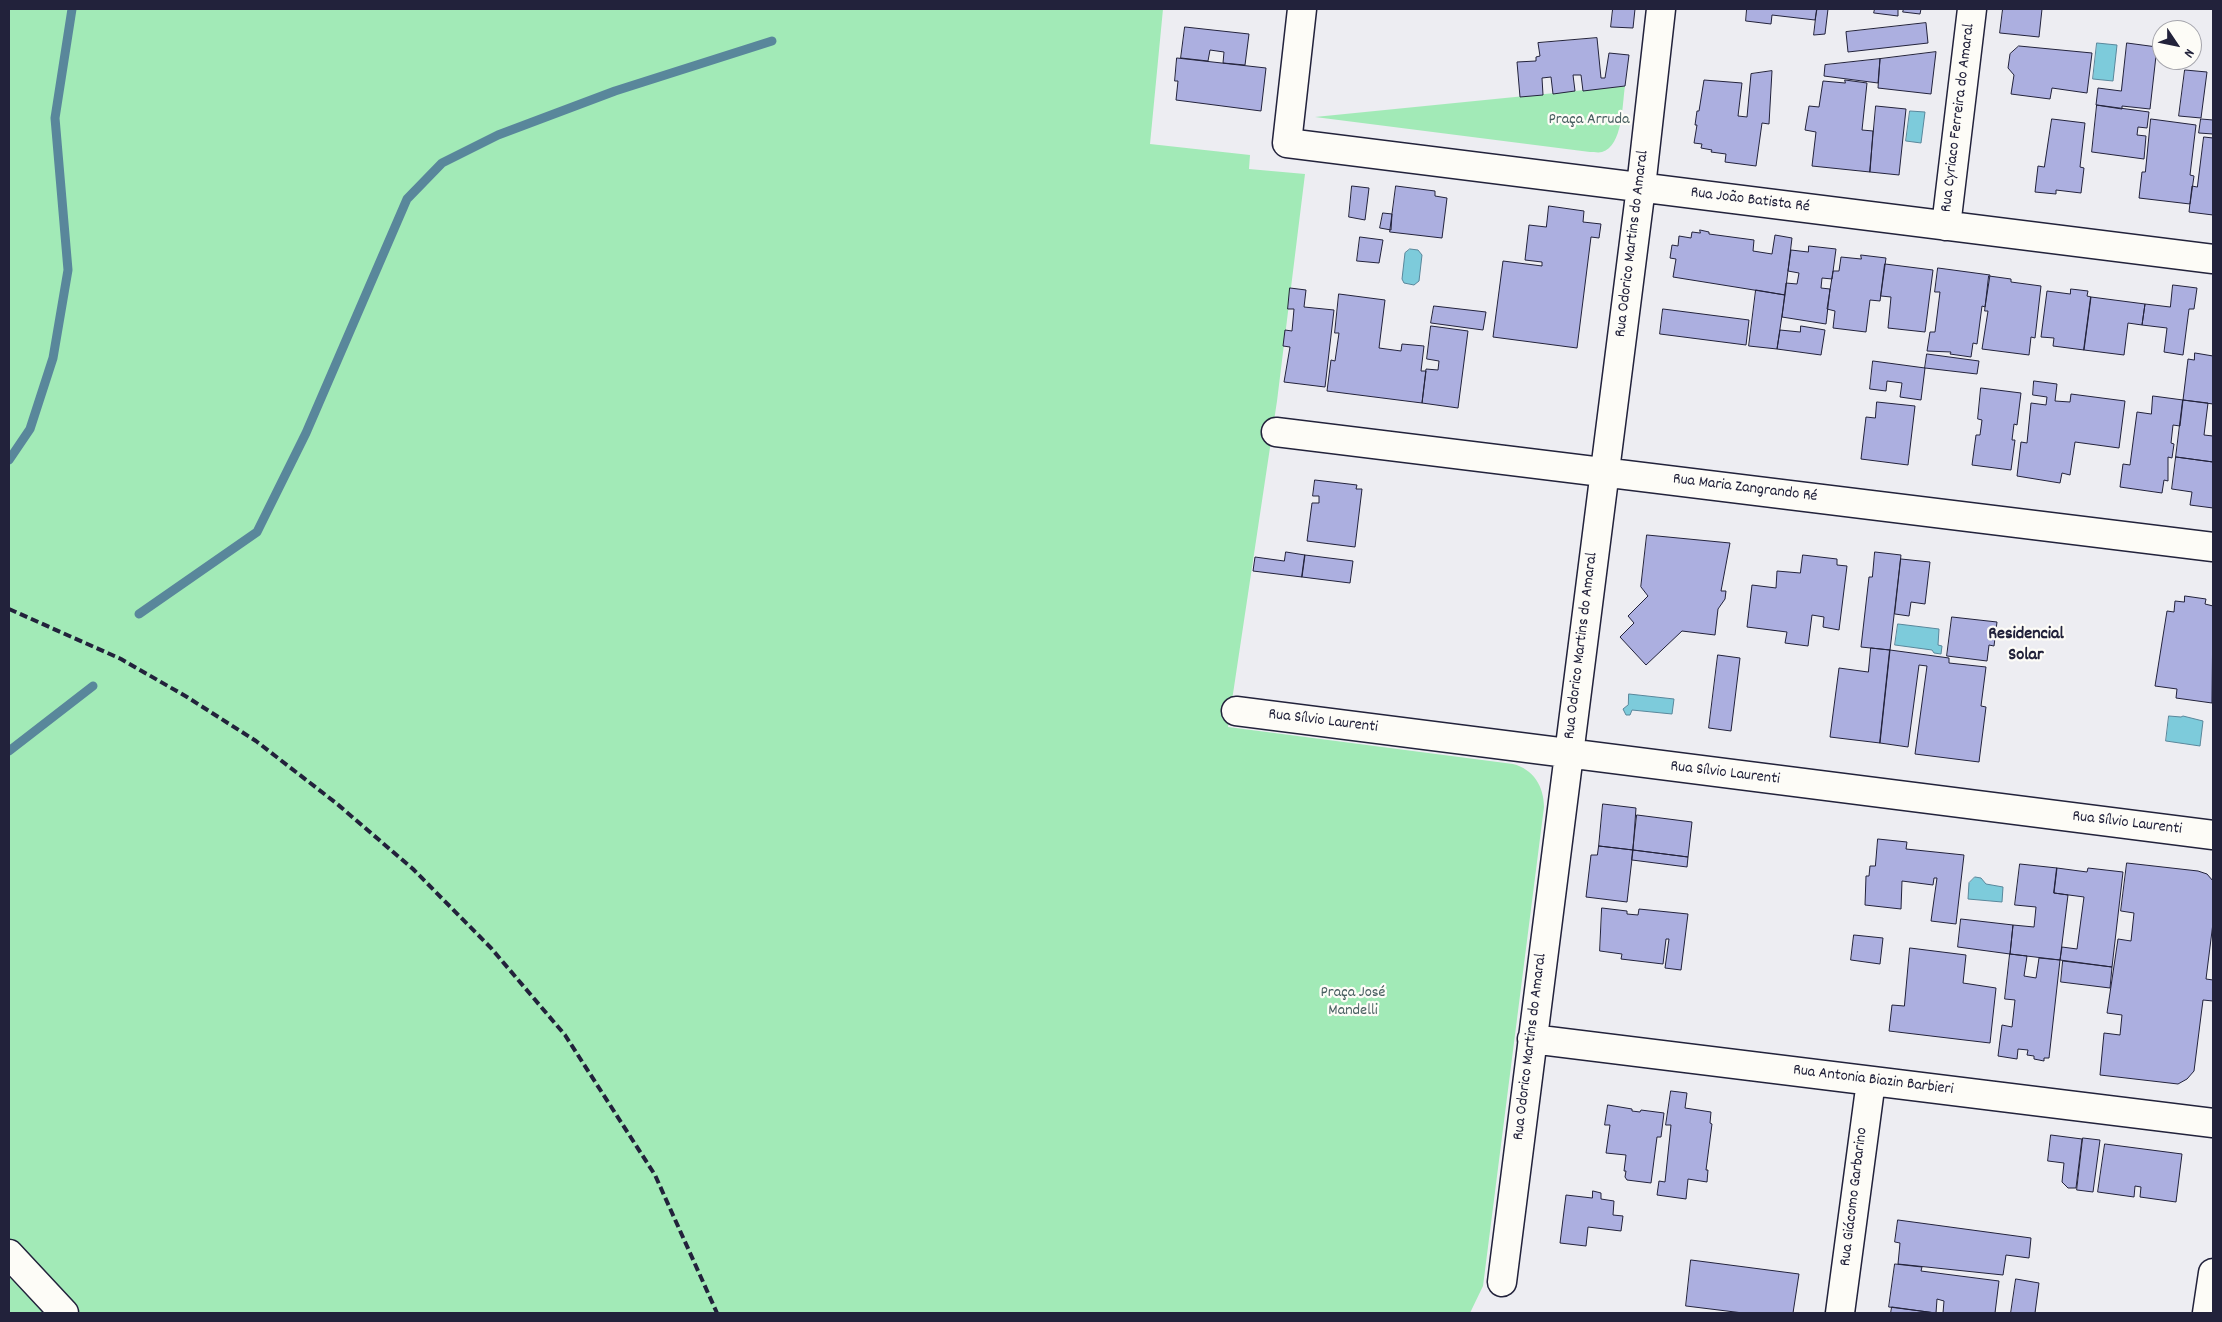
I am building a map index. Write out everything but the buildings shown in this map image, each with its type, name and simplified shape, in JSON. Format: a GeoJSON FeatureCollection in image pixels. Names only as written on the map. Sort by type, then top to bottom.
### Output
{"type":"FeatureCollection","features":[{"type":"Feature","properties":{"kind":"street","name":"Rua João Batista Ré"},"geometry":{"type":"LineString","coordinates":[[1302,9],[1287,143],[2213,259]]}},
{"type":"Feature","properties":{"kind":"street","name":"Rua Odorico Martins do Amaral"},"geometry":{"type":"LineString","coordinates":[[1502,1282],[1641,187],[1661,9]]}},
{"type":"Feature","properties":{"kind":"street","name":"Rua Cyriaco Ferreira do Amaral"},"geometry":{"type":"LineString","coordinates":[[1946,226],[1972,9]]}},
{"type":"Feature","properties":{"kind":"street","name":"Rua Maria Zangrando Ré"},"geometry":{"type":"LineString","coordinates":[[1276,432],[2213,547]]}},
{"type":"Feature","properties":{"kind":"street","name":"Rua Sílvio Laurenti"},"geometry":{"type":"LineString","coordinates":[[1236,711],[2213,835]]}},
{"type":"Feature","properties":{"kind":"street","name":"Rua Antonia Biazin Barbieri"},"geometry":{"type":"LineString","coordinates":[[1532,1039],[2213,1123]]}},
{"type":"Feature","properties":{"kind":"street","name":"Rua Giácomo Garbarino"},"geometry":{"type":"LineString","coordinates":[[1840,1313],[1871,1081]]}},
{"type":"Feature","properties":{"kind":"street"},"geometry":{"type":"LineString","coordinates":[[9,1254],[64,1313]]}},
{"type":"Feature","properties":{"kind":"street"},"geometry":{"type":"LineString","coordinates":[[2207,1313],[2213,1273]]}},
{"type":"Feature","properties":{"kind":"green space","name":"Praça José Mandelli"},"geometry":{"type":"Polygon","coordinates":[[[9,9],[1163,9],[1150,144],[1250,155],[1249,169],[1305,174],[1277,401],[1228,727],[1513,764],[1532,774],[1542,792],[1544,807],[1483,1286],[1470,1313],[9,1313],[9,9]]]}},
{"type":"Feature","properties":{"kind":"green space","name":"Praça Arruda"},"geometry":{"type":"Polygon","coordinates":[[[1625,86],[1618,133],[1609,148],[1601,152],[1315,117],[1625,86]]]}},
{"type":"Feature","properties":{"kind":"water"},"geometry":{"type":"Polygon","coordinates":[[[2097,43],[2117,45],[2113,81],[2093,79],[2097,43]]]}},
{"type":"Feature","properties":{"kind":"water"},"geometry":{"type":"Polygon","coordinates":[[[1910,111],[1925,112],[1921,143],[1906,141],[1910,111]]]}},
{"type":"Feature","properties":{"kind":"water"},"geometry":{"type":"Polygon","coordinates":[[[1410,249],[1418,250],[1422,255],[1419,281],[1414,285],[1404,283],[1402,279],[1405,253],[1410,249]]]}},
{"type":"Feature","properties":{"kind":"water"},"geometry":{"type":"Polygon","coordinates":[[[1898,624],[1939,629],[1938,645],[1942,646],[1941,654],[1934,653],[1932,650],[1895,645],[1898,624]]]}},
{"type":"Feature","properties":{"kind":"water"},"geometry":{"type":"Polygon","coordinates":[[[1629,694],[1674,699],[1672,714],[1632,710],[1630,715],[1626,715],[1623,709],[1628,705],[1629,694]]]}},
{"type":"Feature","properties":{"kind":"water"},"geometry":{"type":"Polygon","coordinates":[[[2169,716],[2183,716],[2203,721],[2200,746],[2166,741],[2169,716]]]}},
{"type":"Feature","properties":{"kind":"water"},"geometry":{"type":"Polygon","coordinates":[[[1975,877],[1981,878],[1986,884],[2003,887],[2002,902],[1968,899],[1969,883],[1975,877]]]}},
{"type":"Feature","properties":{"kind":"waterway"},"geometry":{"type":"LineString","coordinates":[[9,460],[30,429],[53,358],[68,270],[55,118],[72,9]]}},
{"type":"Feature","properties":{"kind":"waterway"},"geometry":{"type":"LineString","coordinates":[[139,614],[257,532],[306,433],[407,199],[442,163],[498,135],[615,91],[772,41]]}},
{"type":"Feature","properties":{"kind":"waterway"},"geometry":{"type":"LineString","coordinates":[[9,751],[93,686]]}},
{"type":"Feature","properties":{"kind":"railway"},"geometry":{"type":"LineString","coordinates":[[9,609],[121,659],[187,697],[256,741],[336,803],[413,869],[491,948],[565,1035],[655,1175],[717,1313]]}},
{"type":"Feature","properties":{"kind":"district","name":"Residencial Solar"},"geometry":{"type":"Point","coordinates":[2026,646]}}]}
